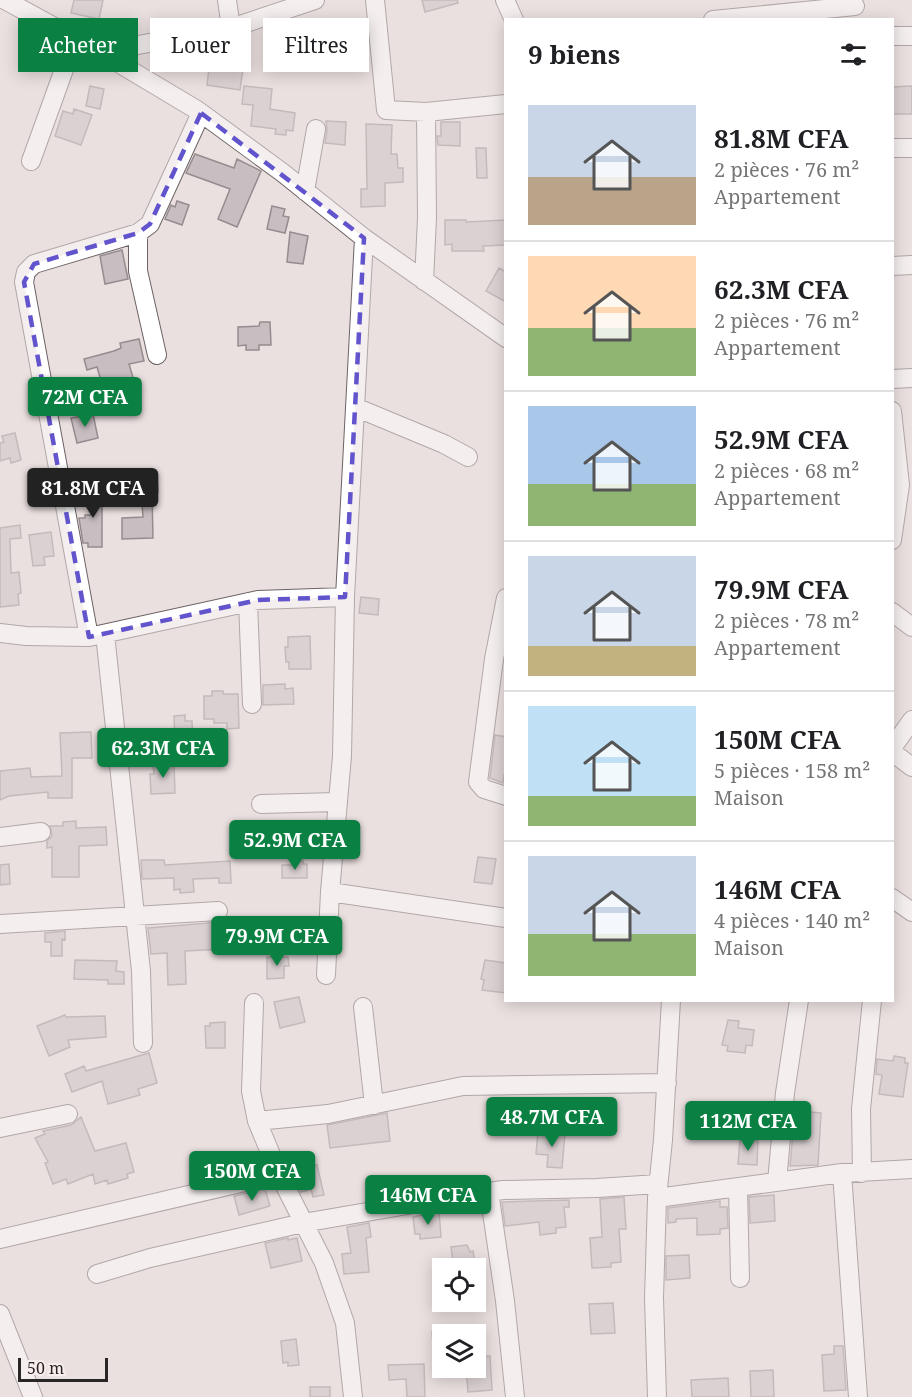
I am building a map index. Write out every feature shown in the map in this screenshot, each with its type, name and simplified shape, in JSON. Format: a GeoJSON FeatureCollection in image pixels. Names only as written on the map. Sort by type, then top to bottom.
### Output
{"type":"FeatureCollection","features":[{"type":"Feature","properties":{"kind":"street"},"geometry":{"type":"LineString","coordinates":[[5,0],[37,18]]}},
{"type":"Feature","properties":{"kind":"street"},"geometry":{"type":"LineString","coordinates":[[227,0],[230,18]]}},
{"type":"Feature","properties":{"kind":"street"},"geometry":{"type":"LineString","coordinates":[[251,21],[315,0]]}},
{"type":"Feature","properties":{"kind":"street"},"geometry":{"type":"LineString","coordinates":[[375,0],[386,110],[426,111],[504,104]]}},
{"type":"Feature","properties":{"kind":"street"},"geometry":{"type":"LineString","coordinates":[[505,0],[513,18]]}},
{"type":"Feature","properties":{"kind":"street"},"geometry":{"type":"LineString","coordinates":[[747,17],[856,9]]}},
{"type":"Feature","properties":{"kind":"street"},"geometry":{"type":"LineString","coordinates":[[894,36],[912,36]]}},
{"type":"Feature","properties":{"kind":"street"},"geometry":{"type":"LineString","coordinates":[[31,161],[63,72]]}},
{"type":"Feature","properties":{"kind":"street"},"geometry":{"type":"LineString","coordinates":[[133,72],[201,113],[364,238],[504,337]]}},
{"type":"Feature","properties":{"kind":"street"},"geometry":{"type":"LineString","coordinates":[[424,281],[427,218],[426,111]]}},
{"type":"Feature","properties":{"kind":"street"},"geometry":{"type":"LineString","coordinates":[[143,1043],[141,971],[97,635],[24,282],[26,272],[34,264],[138,233],[150,225],[201,113]]}},
{"type":"Feature","properties":{"kind":"street"},"geometry":{"type":"LineString","coordinates":[[305,191],[316,129]]}},
{"type":"Feature","properties":{"kind":"street"},"geometry":{"type":"LineString","coordinates":[[894,148],[912,148]]}},
{"type":"Feature","properties":{"kind":"street"},"geometry":{"type":"LineString","coordinates":[[138,233],[138,271],[157,355]]}},
{"type":"Feature","properties":{"kind":"street"},"geometry":{"type":"LineString","coordinates":[[326,975],[330,892],[342,756],[345,597],[364,238]]}},
{"type":"Feature","properties":{"kind":"street"},"geometry":{"type":"LineString","coordinates":[[894,266],[912,265]]}},
{"type":"Feature","properties":{"kind":"street"},"geometry":{"type":"LineString","coordinates":[[894,379],[912,378]]}},
{"type":"Feature","properties":{"kind":"street"},"geometry":{"type":"LineString","coordinates":[[355,407],[444,444],[468,457]]}},
{"type":"Feature","properties":{"kind":"street"},"geometry":{"type":"LineString","coordinates":[[894,422],[906,485],[894,532]]}},
{"type":"Feature","properties":{"kind":"street"},"geometry":{"type":"LineString","coordinates":[[0,633],[26,636],[97,635],[258,600],[345,597]]}},
{"type":"Feature","properties":{"kind":"street"},"geometry":{"type":"LineString","coordinates":[[248,602],[252,704]]}},
{"type":"Feature","properties":{"kind":"street"},"geometry":{"type":"LineString","coordinates":[[504,608],[494,659],[478,782],[484,789],[504,795]]}},
{"type":"Feature","properties":{"kind":"street"},"geometry":{"type":"LineString","coordinates":[[894,614],[912,627]]}},
{"type":"Feature","properties":{"kind":"street"},"geometry":{"type":"LineString","coordinates":[[894,747],[912,720]]}},
{"type":"Feature","properties":{"kind":"street"},"geometry":{"type":"LineString","coordinates":[[894,752],[912,767]]}},
{"type":"Feature","properties":{"kind":"street"},"geometry":{"type":"LineString","coordinates":[[261,804],[337,802]]}},
{"type":"Feature","properties":{"kind":"street"},"geometry":{"type":"LineString","coordinates":[[0,837],[41,832]]}},
{"type":"Feature","properties":{"kind":"street"},"geometry":{"type":"LineString","coordinates":[[330,892],[504,918]]}},
{"type":"Feature","properties":{"kind":"street"},"geometry":{"type":"LineString","coordinates":[[894,899],[912,912]]}},
{"type":"Feature","properties":{"kind":"street"},"geometry":{"type":"LineString","coordinates":[[0,924],[134,914],[218,911]]}},
{"type":"Feature","properties":{"kind":"street"},"geometry":{"type":"LineString","coordinates":[[657,1397],[654,1298],[658,1191],[671,1002]]}},
{"type":"Feature","properties":{"kind":"street"},"geometry":{"type":"LineString","coordinates":[[777,1182],[785,1093],[799,1002]]}},
{"type":"Feature","properties":{"kind":"street"},"geometry":{"type":"LineString","coordinates":[[862,1173],[861,1108],[872,1002]]}},
{"type":"Feature","properties":{"kind":"street"},"geometry":{"type":"LineString","coordinates":[[254,1003],[251,1091],[256,1121],[279,1174],[324,1263],[345,1323],[353,1397]]}},
{"type":"Feature","properties":{"kind":"street"},"geometry":{"type":"LineString","coordinates":[[363,1007],[374,1104]]}},
{"type":"Feature","properties":{"kind":"street"},"geometry":{"type":"LineString","coordinates":[[256,1121],[320,1115],[463,1086],[667,1083]]}},
{"type":"Feature","properties":{"kind":"street"},"geometry":{"type":"LineString","coordinates":[[0,1128],[68,1114]]}},
{"type":"Feature","properties":{"kind":"street"},"geometry":{"type":"LineString","coordinates":[[97,1274],[150,1258],[303,1222],[489,1192],[738,1188],[842,1173],[912,1169]]}},
{"type":"Feature","properties":{"kind":"street"},"geometry":{"type":"LineString","coordinates":[[842,1173],[858,1397]]}},
{"type":"Feature","properties":{"kind":"street"},"geometry":{"type":"LineString","coordinates":[[0,1239],[279,1174]]}},
{"type":"Feature","properties":{"kind":"street"},"geometry":{"type":"LineString","coordinates":[[738,1188],[740,1278]]}},
{"type":"Feature","properties":{"kind":"street"},"geometry":{"type":"LineString","coordinates":[[489,1192],[505,1301],[515,1397]]}},
{"type":"Feature","properties":{"kind":"street"},"geometry":{"type":"LineString","coordinates":[[0,1314],[33,1397]]}},
{"type":"Feature","properties":{"kind":"highlighted area"},"geometry":{"type":"Polygon","coordinates":[[[201,113],[364,238],[345,597],[258,600],[89,637],[24,282],[34,264],[138,233],[150,224],[201,113]]]}},
{"type":"Feature","properties":{"kind":"building"},"geometry":{"type":"Polygon","coordinates":[[[74,0],[103,0],[99,18],[71,13],[74,0]]]}},
{"type":"Feature","properties":{"kind":"building"},"geometry":{"type":"Polygon","coordinates":[[[422,0],[457,0],[458,3],[425,12],[422,0]]]}},
{"type":"Feature","properties":{"kind":"building"},"geometry":{"type":"Polygon","coordinates":[[[209,72],[242,72],[240,90],[207,85],[209,72]]]}},
{"type":"Feature","properties":{"kind":"building"},"geometry":{"type":"Polygon","coordinates":[[[90,86],[104,89],[100,109],[86,106],[90,86]]]}},
{"type":"Feature","properties":{"kind":"building"},"geometry":{"type":"Polygon","coordinates":[[[244,86],[272,89],[270,109],[295,113],[293,131],[286,130],[286,135],[275,134],[276,129],[251,126],[253,105],[242,104],[244,86]]]}},
{"type":"Feature","properties":{"kind":"building"},"geometry":{"type":"Polygon","coordinates":[[[912,86],[912,114],[894,114],[894,87],[912,86]]]}},
{"type":"Feature","properties":{"kind":"building"},"geometry":{"type":"Polygon","coordinates":[[[74,109],[92,115],[81,145],[55,136],[63,111],[73,114],[74,109]]]}},
{"type":"Feature","properties":{"kind":"building"},"geometry":{"type":"Polygon","coordinates":[[[326,121],[346,122],[345,145],[325,143],[326,121]]]}},
{"type":"Feature","properties":{"kind":"building"},"geometry":{"type":"Polygon","coordinates":[[[441,122],[460,122],[460,146],[438,145],[437,136],[441,136],[441,122]]]}},
{"type":"Feature","properties":{"kind":"building"},"geometry":{"type":"Polygon","coordinates":[[[366,124],[392,125],[391,154],[397,154],[398,168],[403,168],[403,182],[385,183],[385,206],[361,207],[361,189],[367,189],[366,124]]]}},
{"type":"Feature","properties":{"kind":"building"},"geometry":{"type":"Polygon","coordinates":[[[476,148],[486,148],[487,178],[477,178],[476,148]]]}},
{"type":"Feature","properties":{"kind":"building"},"geometry":{"type":"Polygon","coordinates":[[[195,154],[234,168],[237,159],[261,171],[237,227],[218,219],[230,189],[186,173],[195,154]]]}},
{"type":"Feature","properties":{"kind":"building"},"geometry":{"type":"Polygon","coordinates":[[[177,201],[189,205],[182,225],[165,219],[171,205],[175,207],[177,201]]]}},
{"type":"Feature","properties":{"kind":"building"},"geometry":{"type":"Polygon","coordinates":[[[272,206],[285,209],[283,216],[289,217],[285,233],[267,229],[272,206]]]}},
{"type":"Feature","properties":{"kind":"building"},"geometry":{"type":"Polygon","coordinates":[[[445,220],[466,220],[466,222],[504,220],[504,245],[483,246],[484,251],[452,251],[452,244],[445,245],[445,220]]]}},
{"type":"Feature","properties":{"kind":"building"},"geometry":{"type":"Polygon","coordinates":[[[290,232],[308,236],[303,264],[287,262],[290,232]]]}},
{"type":"Feature","properties":{"kind":"building"},"geometry":{"type":"Polygon","coordinates":[[[122,250],[128,279],[105,284],[100,256],[122,250]]]}},
{"type":"Feature","properties":{"kind":"building"},"geometry":{"type":"Polygon","coordinates":[[[499,268],[504,271],[504,301],[486,291],[499,268]]]}},
{"type":"Feature","properties":{"kind":"building"},"geometry":{"type":"Polygon","coordinates":[[[260,322],[270,322],[271,345],[259,345],[259,350],[246,350],[246,345],[238,346],[238,327],[259,326],[260,322]]]}},
{"type":"Feature","properties":{"kind":"building"},"geometry":{"type":"Polygon","coordinates":[[[139,339],[144,361],[129,364],[137,391],[133,393],[134,397],[108,405],[97,367],[87,370],[84,359],[121,348],[120,343],[139,339]]]}},
{"type":"Feature","properties":{"kind":"building"},"geometry":{"type":"Polygon","coordinates":[[[93,414],[98,438],[77,443],[71,418],[93,414]]]}},
{"type":"Feature","properties":{"kind":"building"},"geometry":{"type":"Polygon","coordinates":[[[15,433],[21,460],[11,463],[10,458],[0,461],[0,443],[4,442],[2,436],[15,433]]]}},
{"type":"Feature","properties":{"kind":"building"},"geometry":{"type":"Polygon","coordinates":[[[157,476],[158,492],[152,492],[153,538],[122,539],[122,518],[143,517],[140,477],[157,476]]]}},
{"type":"Feature","properties":{"kind":"building"},"geometry":{"type":"Polygon","coordinates":[[[102,483],[102,547],[88,547],[88,543],[83,543],[79,518],[91,515],[89,484],[102,483]]]}},
{"type":"Feature","properties":{"kind":"building"},"geometry":{"type":"Polygon","coordinates":[[[20,525],[21,538],[10,539],[11,573],[19,572],[21,593],[18,594],[19,605],[0,607],[0,528],[20,525]]]}},
{"type":"Feature","properties":{"kind":"building"},"geometry":{"type":"Polygon","coordinates":[[[51,532],[54,556],[44,557],[45,565],[33,566],[29,535],[51,532]]]}},
{"type":"Feature","properties":{"kind":"building"},"geometry":{"type":"Polygon","coordinates":[[[361,597],[379,599],[378,615],[359,613],[361,597]]]}},
{"type":"Feature","properties":{"kind":"building"},"geometry":{"type":"Polygon","coordinates":[[[310,636],[311,669],[289,669],[285,647],[288,647],[288,637],[310,636]]]}},
{"type":"Feature","properties":{"kind":"building"},"geometry":{"type":"Polygon","coordinates":[[[285,684],[285,689],[293,688],[294,704],[263,705],[263,685],[285,684]]]}},
{"type":"Feature","properties":{"kind":"building"},"geometry":{"type":"Polygon","coordinates":[[[212,691],[238,694],[239,728],[227,729],[227,723],[214,723],[214,719],[204,719],[204,696],[212,696],[212,691]]]}},
{"type":"Feature","properties":{"kind":"building"},"geometry":{"type":"Polygon","coordinates":[[[185,715],[185,721],[192,721],[193,743],[175,744],[174,716],[185,715]]]}},
{"type":"Feature","properties":{"kind":"building"},"geometry":{"type":"Polygon","coordinates":[[[91,732],[92,758],[72,758],[72,798],[48,798],[48,792],[9,796],[0,800],[0,771],[30,768],[31,777],[62,776],[60,733],[91,732]]]}},
{"type":"Feature","properties":{"kind":"building"},"geometry":{"type":"Polygon","coordinates":[[[495,735],[504,737],[503,783],[490,778],[495,735]]]}},
{"type":"Feature","properties":{"kind":"building"},"geometry":{"type":"Polygon","coordinates":[[[174,764],[175,793],[151,794],[150,774],[154,774],[153,765],[174,764]]]}},
{"type":"Feature","properties":{"kind":"building"},"geometry":{"type":"Polygon","coordinates":[[[76,821],[76,828],[106,827],[107,845],[79,846],[79,877],[52,877],[52,847],[47,848],[47,841],[52,836],[50,826],[63,826],[63,822],[76,821]]]}},
{"type":"Feature","properties":{"kind":"building"},"geometry":{"type":"Polygon","coordinates":[[[478,857],[496,859],[492,884],[474,882],[478,857]]]}},
{"type":"Feature","properties":{"kind":"building"},"geometry":{"type":"Polygon","coordinates":[[[141,860],[164,860],[165,865],[230,861],[231,883],[219,883],[219,878],[193,879],[194,892],[180,893],[180,889],[174,890],[174,878],[142,879],[141,860]]]}},
{"type":"Feature","properties":{"kind":"building"},"geometry":{"type":"Polygon","coordinates":[[[293,861],[303,861],[303,864],[307,864],[307,878],[282,878],[282,865],[293,865],[293,861]]]}},
{"type":"Feature","properties":{"kind":"building"},"geometry":{"type":"Polygon","coordinates":[[[9,864],[10,884],[0,885],[0,865],[9,864]]]}},
{"type":"Feature","properties":{"kind":"building"},"geometry":{"type":"Polygon","coordinates":[[[220,922],[220,932],[224,932],[225,949],[185,951],[186,984],[168,985],[167,953],[151,954],[148,928],[220,922]]]}},
{"type":"Feature","properties":{"kind":"building"},"geometry":{"type":"Polygon","coordinates":[[[65,931],[65,940],[62,939],[62,956],[51,956],[51,942],[45,942],[45,933],[65,931]]]}},
{"type":"Feature","properties":{"kind":"building"},"geometry":{"type":"Polygon","coordinates":[[[267,957],[288,957],[289,966],[284,966],[284,978],[267,979],[267,957]]]}},
{"type":"Feature","properties":{"kind":"building"},"geometry":{"type":"Polygon","coordinates":[[[75,960],[117,961],[116,971],[124,972],[124,984],[108,984],[108,980],[74,979],[75,960]]]}},
{"type":"Feature","properties":{"kind":"building"},"geometry":{"type":"Polygon","coordinates":[[[485,960],[504,963],[504,993],[482,990],[484,980],[481,979],[485,960]]]}},
{"type":"Feature","properties":{"kind":"building"},"geometry":{"type":"Polygon","coordinates":[[[299,997],[305,1022],[280,1028],[274,1002],[299,997]]]}},
{"type":"Feature","properties":{"kind":"building"},"geometry":{"type":"Polygon","coordinates":[[[65,1015],[66,1017],[105,1016],[106,1037],[68,1040],[70,1047],[49,1056],[37,1026],[65,1015]]]}},
{"type":"Feature","properties":{"kind":"building"},"geometry":{"type":"Polygon","coordinates":[[[728,1020],[739,1021],[738,1028],[754,1030],[752,1046],[746,1045],[745,1053],[727,1051],[728,1046],[722,1045],[728,1020]]]}},
{"type":"Feature","properties":{"kind":"building"},"geometry":{"type":"Polygon","coordinates":[[[225,1022],[225,1048],[206,1048],[205,1026],[210,1026],[210,1023],[225,1022]]]}},
{"type":"Feature","properties":{"kind":"building"},"geometry":{"type":"Polygon","coordinates":[[[149,1053],[157,1083],[138,1089],[140,1095],[108,1104],[102,1081],[72,1092],[65,1074],[84,1066],[86,1071],[149,1053]]]}},
{"type":"Feature","properties":{"kind":"building"},"geometry":{"type":"Polygon","coordinates":[[[894,1056],[905,1058],[905,1063],[908,1063],[903,1097],[879,1094],[882,1075],[876,1074],[877,1059],[893,1061],[894,1056]]]}},
{"type":"Feature","properties":{"kind":"building"},"geometry":{"type":"Polygon","coordinates":[[[734,1105],[752,1107],[748,1134],[720,1130],[722,1112],[733,1113],[734,1105]]]}},
{"type":"Feature","properties":{"kind":"building"},"geometry":{"type":"Polygon","coordinates":[[[795,1111],[821,1113],[818,1165],[790,1166],[795,1111]]]}},
{"type":"Feature","properties":{"kind":"building"},"geometry":{"type":"Polygon","coordinates":[[[387,1113],[390,1141],[330,1148],[327,1125],[387,1113]]]}},
{"type":"Feature","properties":{"kind":"building"},"geometry":{"type":"Polygon","coordinates":[[[81,1117],[95,1151],[126,1143],[134,1172],[127,1174],[128,1178],[108,1184],[107,1180],[95,1184],[93,1174],[68,1184],[66,1179],[53,1184],[45,1163],[48,1162],[35,1138],[45,1134],[43,1131],[71,1125],[81,1117]]]}},
{"type":"Feature","properties":{"kind":"building"},"geometry":{"type":"Polygon","coordinates":[[[538,1131],[565,1133],[562,1168],[547,1167],[548,1155],[536,1154],[538,1131]]]}},
{"type":"Feature","properties":{"kind":"building"},"geometry":{"type":"Polygon","coordinates":[[[740,1139],[758,1140],[757,1165],[738,1164],[740,1139]]]}},
{"type":"Feature","properties":{"kind":"building"},"geometry":{"type":"Polygon","coordinates":[[[317,1165],[324,1195],[313,1197],[311,1189],[301,1192],[290,1171],[317,1165]]]}},
{"type":"Feature","properties":{"kind":"building"},"geometry":{"type":"Polygon","coordinates":[[[265,1189],[270,1206],[239,1215],[234,1196],[265,1189]]]}},
{"type":"Feature","properties":{"kind":"building"},"geometry":{"type":"Polygon","coordinates":[[[774,1195],[775,1221],[750,1223],[749,1197],[774,1195]]]}},
{"type":"Feature","properties":{"kind":"building"},"geometry":{"type":"Polygon","coordinates":[[[624,1197],[626,1229],[619,1229],[621,1262],[611,1263],[611,1267],[592,1268],[590,1238],[602,1237],[600,1199],[624,1197]]]}},
{"type":"Feature","properties":{"kind":"building"},"geometry":{"type":"Polygon","coordinates":[[[569,1200],[569,1207],[564,1207],[566,1227],[556,1228],[556,1233],[540,1235],[539,1222],[505,1226],[502,1202],[569,1200]]]}},
{"type":"Feature","properties":{"kind":"building"},"geometry":{"type":"Polygon","coordinates":[[[720,1201],[720,1207],[727,1207],[728,1228],[720,1229],[720,1234],[697,1235],[697,1218],[676,1219],[676,1222],[668,1223],[668,1208],[720,1201]]]}},
{"type":"Feature","properties":{"kind":"building"},"geometry":{"type":"Polygon","coordinates":[[[439,1211],[441,1237],[420,1239],[420,1234],[415,1234],[413,1217],[439,1211]]]}},
{"type":"Feature","properties":{"kind":"building"},"geometry":{"type":"Polygon","coordinates":[[[369,1223],[371,1237],[366,1238],[369,1272],[344,1274],[342,1254],[351,1253],[347,1227],[369,1223]]]}},
{"type":"Feature","properties":{"kind":"building"},"geometry":{"type":"Polygon","coordinates":[[[288,1238],[288,1240],[297,1238],[302,1261],[271,1268],[265,1243],[288,1238]]]}},
{"type":"Feature","properties":{"kind":"building"},"geometry":{"type":"Polygon","coordinates":[[[467,1245],[470,1252],[473,1251],[474,1258],[452,1258],[451,1247],[467,1245]]]}},
{"type":"Feature","properties":{"kind":"building"},"geometry":{"type":"Polygon","coordinates":[[[689,1255],[690,1278],[666,1280],[666,1256],[689,1255]]]}},
{"type":"Feature","properties":{"kind":"building"},"geometry":{"type":"Polygon","coordinates":[[[613,1303],[615,1333],[591,1334],[589,1304],[613,1303]]]}},
{"type":"Feature","properties":{"kind":"building"},"geometry":{"type":"Polygon","coordinates":[[[296,1339],[299,1365],[288,1366],[288,1362],[283,1363],[281,1341],[296,1339]]]}},
{"type":"Feature","properties":{"kind":"building"},"geometry":{"type":"Polygon","coordinates":[[[834,1346],[843,1346],[846,1390],[824,1391],[822,1355],[834,1354],[834,1346]]]}},
{"type":"Feature","properties":{"kind":"building"},"geometry":{"type":"Polygon","coordinates":[[[486,1356],[490,1356],[492,1390],[468,1392],[467,1378],[486,1378],[486,1356]]]}},
{"type":"Feature","properties":{"kind":"building"},"geometry":{"type":"Polygon","coordinates":[[[424,1364],[425,1397],[407,1397],[406,1379],[389,1380],[388,1365],[424,1364]]]}},
{"type":"Feature","properties":{"kind":"building"},"geometry":{"type":"Polygon","coordinates":[[[773,1370],[774,1397],[751,1397],[750,1371],[773,1370]]]}},
{"type":"Feature","properties":{"kind":"building"},"geometry":{"type":"Polygon","coordinates":[[[728,1378],[729,1397],[692,1397],[691,1380],[728,1378]]]}},
{"type":"Feature","properties":{"kind":"building"},"geometry":{"type":"Polygon","coordinates":[[[310,1387],[330,1387],[330,1397],[310,1397],[310,1387]]]}}]}
